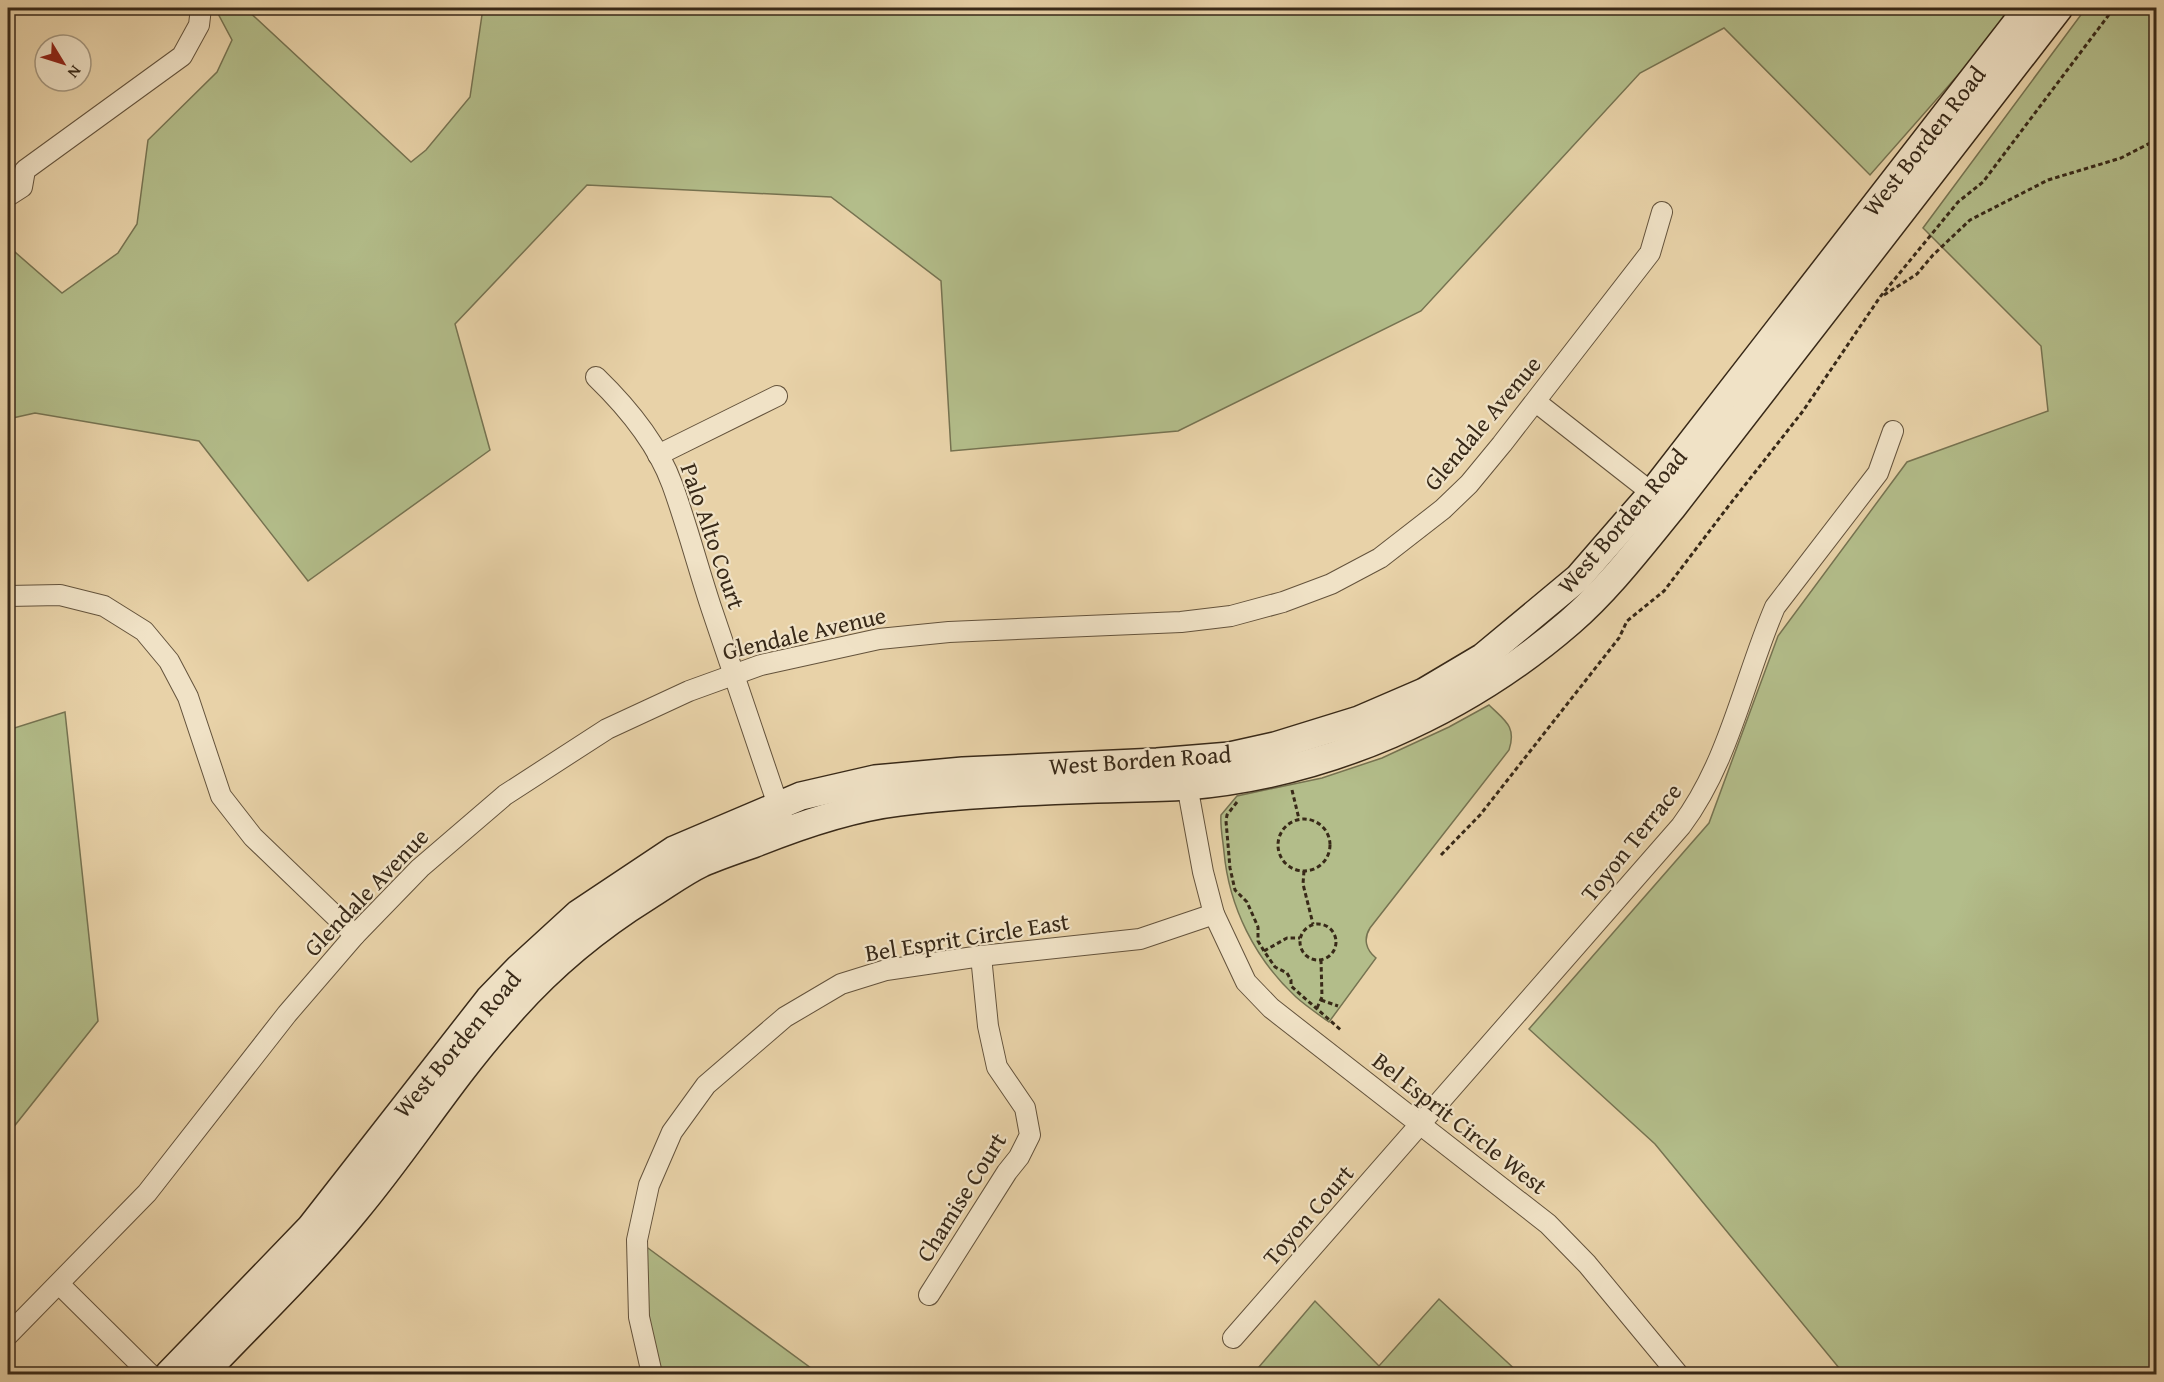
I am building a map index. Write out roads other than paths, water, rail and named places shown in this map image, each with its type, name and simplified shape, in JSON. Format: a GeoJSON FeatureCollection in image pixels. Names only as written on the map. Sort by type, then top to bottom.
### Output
{"type":"FeatureCollection","features":[{"type":"Feature","properties":{"kind":"main road","name":"West Borden Road"},"geometry":{"type":"LineString","coordinates":[[169,1374],[310,1228],[489,999],[578,914],[674,850],[778,804],[875,778],[963,771],[1260,775],[1318,760],[1365,744],[1428,717],[1477,690],[1528,655],[1570,621],[1624,566],[1662,501],[2028,8]]}},
{"type":"Feature","properties":{"kind":"main road","name":"West Borden Road"},"geometry":{"type":"LineString","coordinates":[[1662,501],[2059,8]]}},
{"type":"Feature","properties":{"kind":"main road","name":"West Borden Road"},"geometry":{"type":"LineString","coordinates":[[203,1374],[309,1264],[346,1222],[395,1162],[505,1017],[542,979],[593,934],[699,864],[786,831],[860,809],[898,802],[1070,790],[1184,773]]}},
{"type":"Feature","properties":{"kind":"street"},"geometry":{"type":"LineString","coordinates":[[8,195],[22,187],[25,170],[182,56],[199,25],[201,8]]}},
{"type":"Feature","properties":{"kind":"street","name":"Glendale Avenue"},"geometry":{"type":"LineString","coordinates":[[8,1335],[147,1193],[287,1014],[355,934],[420,868],[505,795],[608,729],[689,691],[761,665],[879,639],[949,632],[1181,622],[1231,616],[1283,602],[1331,584],[1380,558],[1443,509],[1469,484],[1536,402],[1650,253],[1662,212]]}},
{"type":"Feature","properties":{"kind":"street","name":"Palo Alto Court"},"geometry":{"type":"LineString","coordinates":[[596,377],[639,424],[672,483],[786,831]]}},
{"type":"Feature","properties":{"kind":"street"},"geometry":{"type":"LineString","coordinates":[[658,455],[777,396]]}},
{"type":"Feature","properties":{"kind":"street"},"geometry":{"type":"LineString","coordinates":[[1536,402],[1662,501]]}},
{"type":"Feature","properties":{"kind":"street","name":"Toyon Terrace"},"geometry":{"type":"LineString","coordinates":[[1421,1125],[1695,807],[1713,774],[1775,607],[1878,473],[1893,431]]}},
{"type":"Feature","properties":{"kind":"street"},"geometry":{"type":"LineString","coordinates":[[8,596],[60,595],[93,603],[104,606],[144,631],[169,660],[188,697],[221,796],[253,837],[355,934]]}},
{"type":"Feature","properties":{"kind":"street","name":"Bel Esprit Circle West"},"geometry":{"type":"LineString","coordinates":[[1184,773],[1203,872],[1214,914],[1246,982],[1271,1008],[1548,1224],[1587,1264],[1678,1374]]}},
{"type":"Feature","properties":{"kind":"street","name":"Bel Esprit Circle East"},"geometry":{"type":"LineString","coordinates":[[652,1374],[639,1317],[637,1240],[649,1185],[672,1132],[706,1085],[785,1017],[841,984],[886,970],[1140,939],[1214,914]]}},
{"type":"Feature","properties":{"kind":"street","name":"Chamise Court"},"geometry":{"type":"LineString","coordinates":[[930,1294],[1007,1172],[1019,1157],[1030,1135],[1025,1108],[997,1066],[988,1026],[981,957]]}},
{"type":"Feature","properties":{"kind":"street","name":"Toyon Court"},"geometry":{"type":"LineString","coordinates":[[1233,1338],[1421,1125]]}},
{"type":"Feature","properties":{"kind":"street"},"geometry":{"type":"LineString","coordinates":[[59,1284],[150,1374]]}}]}
